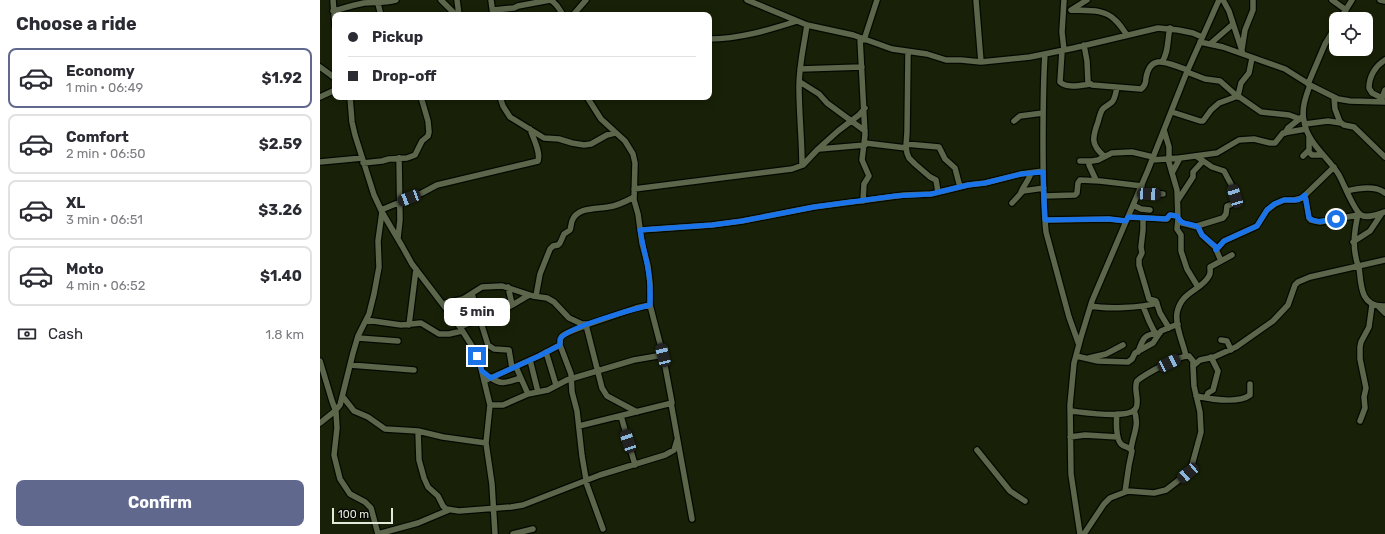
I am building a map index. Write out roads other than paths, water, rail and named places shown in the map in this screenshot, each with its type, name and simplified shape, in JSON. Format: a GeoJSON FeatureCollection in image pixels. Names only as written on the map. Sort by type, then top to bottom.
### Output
{"type":"FeatureCollection","features":[{"type":"Feature","properties":{"kind":"street"},"geometry":{"type":"LineString","coordinates":[[333,0],[334,11],[354,5],[367,3],[378,4],[396,0]]}},
{"type":"Feature","properties":{"kind":"street"},"geometry":{"type":"LineString","coordinates":[[441,0],[454,12]]}},
{"type":"Feature","properties":{"kind":"street"},"geometry":{"type":"LineString","coordinates":[[457,0],[457,12]]}},
{"type":"Feature","properties":{"kind":"street"},"geometry":{"type":"LineString","coordinates":[[492,0],[493,12]]}},
{"type":"Feature","properties":{"kind":"street"},"geometry":{"type":"LineString","coordinates":[[497,12],[518,6],[550,0],[559,7],[562,12]]}},
{"type":"Feature","properties":{"kind":"street"},"geometry":{"type":"LineString","coordinates":[[576,12],[586,0]]}},
{"type":"Feature","properties":{"kind":"street"},"geometry":{"type":"LineString","coordinates":[[748,0],[807,25],[840,32],[892,49],[927,54],[946,60],[981,62],[1030,57],[1149,29],[1170,28],[1193,33],[1201,40],[1210,44],[1242,52],[1252,58],[1286,70],[1334,97],[1350,101],[1383,101]]}},
{"type":"Feature","properties":{"kind":"street"},"geometry":{"type":"LineString","coordinates":[[863,201],[864,184],[869,176],[862,160],[865,144],[865,108],[862,67],[862,39],[877,0]]}},
{"type":"Feature","properties":{"kind":"street"},"geometry":{"type":"LineString","coordinates":[[976,0],[981,62]]}},
{"type":"Feature","properties":{"kind":"street"},"geometry":{"type":"LineString","coordinates":[[1064,0],[1063,50],[1060,82],[1066,85],[1080,86],[1091,84],[1098,86],[1141,89],[1143,88],[1151,64],[1154,62],[1166,62],[1205,79],[1220,81],[1261,112],[1302,117]]}},
{"type":"Feature","properties":{"kind":"street"},"geometry":{"type":"LineString","coordinates":[[1063,16],[1086,0]]}},
{"type":"Feature","properties":{"kind":"street"},"geometry":{"type":"LineString","coordinates":[[1080,534],[1073,492],[1070,437],[1071,382],[1076,356],[1091,306],[1219,0]]}},
{"type":"Feature","properties":{"kind":"street"},"geometry":{"type":"LineString","coordinates":[[1223,0],[1242,52]]}},
{"type":"Feature","properties":{"kind":"street"},"geometry":{"type":"LineString","coordinates":[[1242,52],[1245,30],[1253,10],[1253,0]]}},
{"type":"Feature","properties":{"kind":"street"},"geometry":{"type":"LineString","coordinates":[[1332,0],[1346,10],[1352,0]]}},
{"type":"Feature","properties":{"kind":"street"},"geometry":{"type":"LineString","coordinates":[[1380,0],[1385,1]]}},
{"type":"Feature","properties":{"kind":"street"},"geometry":{"type":"LineString","coordinates":[[378,4],[380,12]]}},
{"type":"Feature","properties":{"kind":"street"},"geometry":{"type":"LineString","coordinates":[[1070,10],[1094,11],[1104,14],[1116,20],[1127,35]]}},
{"type":"Feature","properties":{"kind":"street"},"geometry":{"type":"LineString","coordinates":[[712,39],[750,34],[797,21]]}},
{"type":"Feature","properties":{"kind":"street"},"geometry":{"type":"LineString","coordinates":[[1210,44],[1233,24]]}},
{"type":"Feature","properties":{"kind":"street"},"geometry":{"type":"LineString","coordinates":[[802,165],[800,69],[807,25]]}},
{"type":"Feature","properties":{"kind":"street"},"geometry":{"type":"LineString","coordinates":[[1162,62],[1167,54],[1170,28]]}},
{"type":"Feature","properties":{"kind":"street"},"geometry":{"type":"LineString","coordinates":[[1329,37],[1309,84],[1302,117],[1307,129],[1323,155],[1334,167],[1358,214],[1354,253],[1363,291],[1366,299],[1385,313]]}},
{"type":"Feature","properties":{"kind":"street"},"geometry":{"type":"LineString","coordinates":[[1084,45],[1087,61],[1088,82],[1091,84]]}},
{"type":"Feature","properties":{"kind":"street"},"geometry":{"type":"LineString","coordinates":[[908,52],[906,146],[909,158],[930,177],[936,180],[938,192]]}},
{"type":"Feature","properties":{"kind":"street"},"geometry":{"type":"LineString","coordinates":[[1045,54],[1042,113],[1045,220],[1049,244],[1069,317],[1079,345]]}},
{"type":"Feature","properties":{"kind":"street"},"geometry":{"type":"LineString","coordinates":[[1238,96],[1242,83],[1249,73],[1252,58]]}},
{"type":"Feature","properties":{"kind":"street"},"geometry":{"type":"LineString","coordinates":[[1383,101],[1372,93],[1369,85],[1373,73],[1385,60]]}},
{"type":"Feature","properties":{"kind":"street"},"geometry":{"type":"LineString","coordinates":[[320,67],[332,76]]}},
{"type":"Feature","properties":{"kind":"street"},"geometry":{"type":"LineString","coordinates":[[800,69],[862,67]]}},
{"type":"Feature","properties":{"kind":"street"},"geometry":{"type":"LineString","coordinates":[[800,82],[819,94],[827,103],[865,131]]}},
{"type":"Feature","properties":{"kind":"street"},"geometry":{"type":"LineString","coordinates":[[1104,156],[1094,145],[1094,134],[1103,109],[1114,100],[1117,87]]}},
{"type":"Feature","properties":{"kind":"street"},"geometry":{"type":"LineString","coordinates":[[1383,101],[1385,90]]}},
{"type":"Feature","properties":{"kind":"street"},"geometry":{"type":"LineString","coordinates":[[320,97],[332,91]]}},
{"type":"Feature","properties":{"kind":"street"},"geometry":{"type":"LineString","coordinates":[[1172,112],[1194,120],[1203,121],[1219,102],[1238,96]]}},
{"type":"Feature","properties":{"kind":"street"},"geometry":{"type":"LineString","coordinates":[[1334,97],[1335,109],[1341,123]]}},
{"type":"Feature","properties":{"kind":"street"},"geometry":{"type":"LineString","coordinates":[[350,100],[352,122],[362,160],[381,211],[398,238],[405,253],[461,329],[477,354],[490,405],[486,443],[492,484],[495,534]]}},
{"type":"Feature","properties":{"kind":"street"},"geometry":{"type":"LineString","coordinates":[[320,162],[362,160],[385,161],[392,158],[415,155],[422,141],[429,134],[428,121],[423,100]]}},
{"type":"Feature","properties":{"kind":"street"},"geometry":{"type":"LineString","coordinates":[[501,100],[510,117],[548,139],[559,139],[584,145],[591,144],[607,135],[615,133]]}},
{"type":"Feature","properties":{"kind":"street"},"geometry":{"type":"LineString","coordinates":[[589,100],[601,118],[625,142],[633,154],[635,164],[634,197],[648,266],[650,305],[663,355],[692,519]]}},
{"type":"Feature","properties":{"kind":"street"},"geometry":{"type":"LineString","coordinates":[[634,189],[792,169],[802,165],[865,108]]}},
{"type":"Feature","properties":{"kind":"street"},"geometry":{"type":"LineString","coordinates":[[1014,121],[1020,116],[1042,113]]}},
{"type":"Feature","properties":{"kind":"street"},"geometry":{"type":"LineString","coordinates":[[1285,133],[1288,128],[1302,117]]}},
{"type":"Feature","properties":{"kind":"street"},"geometry":{"type":"LineString","coordinates":[[1080,161],[1098,160],[1112,153],[1132,152],[1153,158],[1169,159],[1217,153],[1239,140],[1254,139],[1275,143],[1281,134],[1307,129],[1328,121],[1354,127],[1385,157]]}},
{"type":"Feature","properties":{"kind":"street"},"geometry":{"type":"LineString","coordinates":[[381,211],[437,185],[538,161],[539,158],[530,129]]}},
{"type":"Feature","properties":{"kind":"street"},"geometry":{"type":"LineString","coordinates":[[1302,156],[1308,151],[1310,146],[1307,129]]}},
{"type":"Feature","properties":{"kind":"street"},"geometry":{"type":"LineString","coordinates":[[1164,130],[1169,147],[1169,159],[1172,174],[1177,190],[1178,228],[1181,235],[1181,251],[1187,269],[1198,287]]}},
{"type":"Feature","properties":{"kind":"street"},"geometry":{"type":"LineString","coordinates":[[818,149],[865,144],[939,146],[945,159],[955,168],[960,187]]}},
{"type":"Feature","properties":{"kind":"street"},"geometry":{"type":"LineString","coordinates":[[1308,151],[1312,155],[1323,155]]}},
{"type":"Feature","properties":{"kind":"street"},"geometry":{"type":"LineString","coordinates":[[1045,220],[1166,219],[1170,215],[1178,217],[1182,222],[1197,226],[1223,218],[1226,214],[1227,206],[1233,204],[1236,200],[1232,186],[1224,172],[1212,167],[1196,156]]}},
{"type":"Feature","properties":{"kind":"street"},"geometry":{"type":"LineString","coordinates":[[398,238],[400,220],[399,158]]}},
{"type":"Feature","properties":{"kind":"street"},"geometry":{"type":"LineString","coordinates":[[1172,174],[1180,158]]}},
{"type":"Feature","properties":{"kind":"street"},"geometry":{"type":"LineString","coordinates":[[1089,161],[1089,165],[1096,180]]}},
{"type":"Feature","properties":{"kind":"street"},"geometry":{"type":"LineString","coordinates":[[1178,200],[1193,177],[1194,172],[1203,161]]}},
{"type":"Feature","properties":{"kind":"street"},"geometry":{"type":"LineString","coordinates":[[1216,250],[1224,241],[1257,226],[1267,210],[1274,204],[1284,200],[1298,200],[1334,167]]}},
{"type":"Feature","properties":{"kind":"street"},"geometry":{"type":"LineString","coordinates":[[640,230],[712,225],[742,221],[814,207],[938,192],[1030,173],[1043,172]]}},
{"type":"Feature","properties":{"kind":"street"},"geometry":{"type":"LineString","coordinates":[[1012,203],[1028,181],[1030,173]]}},
{"type":"Feature","properties":{"kind":"street"},"geometry":{"type":"LineString","coordinates":[[1044,196],[1075,195],[1077,193],[1080,181],[1096,180],[1142,186]]}},
{"type":"Feature","properties":{"kind":"street"},"geometry":{"type":"LineString","coordinates":[[1021,192],[1044,188]]}},
{"type":"Feature","properties":{"kind":"street"},"geometry":{"type":"LineString","coordinates":[[1347,190],[1372,188],[1385,193]]}},
{"type":"Feature","properties":{"kind":"street"},"geometry":{"type":"LineString","coordinates":[[1138,193],[1163,194]]}},
{"type":"Feature","properties":{"kind":"street"},"geometry":{"type":"LineString","coordinates":[[1305,195],[1309,218],[1311,220],[1320,222],[1358,214],[1366,217],[1383,213]]}},
{"type":"Feature","properties":{"kind":"street"},"geometry":{"type":"LineString","coordinates":[[536,296],[540,274],[550,249],[552,246],[558,245],[564,234],[570,230],[574,217],[589,208],[616,205],[634,197]]}},
{"type":"Feature","properties":{"kind":"street"},"geometry":{"type":"LineString","coordinates":[[1133,205],[1141,209],[1150,210]]}},
{"type":"Feature","properties":{"kind":"street"},"geometry":{"type":"LineString","coordinates":[[320,423],[340,406],[358,338],[366,320],[374,294],[379,267],[378,240],[381,211]]}},
{"type":"Feature","properties":{"kind":"street"},"geometry":{"type":"LineString","coordinates":[[1354,242],[1370,231],[1383,213]]}},
{"type":"Feature","properties":{"kind":"street"},"geometry":{"type":"LineString","coordinates":[[1076,356],[1098,361],[1128,362],[1134,355],[1152,343],[1162,331],[1160,313],[1154,300],[1149,299],[1139,265],[1139,259],[1142,253],[1143,218]]}},
{"type":"Feature","properties":{"kind":"street"},"geometry":{"type":"LineString","coordinates":[[1197,226],[1202,235],[1215,246],[1221,261]]}},
{"type":"Feature","properties":{"kind":"street"},"geometry":{"type":"LineString","coordinates":[[1084,534],[1104,504],[1110,498],[1128,491],[1154,493],[1166,490],[1188,473],[1192,465],[1200,432],[1200,412],[1194,386],[1191,358],[1186,356],[1179,331],[1178,312],[1182,302],[1189,293],[1198,287],[1209,276],[1210,267],[1232,255]]}},
{"type":"Feature","properties":{"kind":"street"},"geometry":{"type":"LineString","coordinates":[[1193,366],[1200,360],[1231,350],[1281,313],[1288,306],[1295,285],[1298,282],[1310,277],[1385,260]]}},
{"type":"Feature","properties":{"kind":"street"},"geometry":{"type":"LineString","coordinates":[[409,325],[416,269]]}},
{"type":"Feature","properties":{"kind":"street"},"geometry":{"type":"LineString","coordinates":[[443,304],[463,299],[485,286],[508,287],[536,296],[544,296],[551,300],[569,318],[582,324],[588,324]]}},
{"type":"Feature","properties":{"kind":"street"},"geometry":{"type":"LineString","coordinates":[[508,287],[512,304]]}},
{"type":"Feature","properties":{"kind":"street"},"geometry":{"type":"LineString","coordinates":[[472,294],[489,346],[494,349],[507,349],[509,351],[514,368],[528,394]]}},
{"type":"Feature","properties":{"kind":"street"},"geometry":{"type":"LineString","coordinates":[[366,320],[409,325],[421,323],[439,334],[449,334],[479,319],[490,316],[529,294]]}},
{"type":"Feature","properties":{"kind":"street"},"geometry":{"type":"LineString","coordinates":[[448,311],[453,302]]}},
{"type":"Feature","properties":{"kind":"street"},"geometry":{"type":"LineString","coordinates":[[1091,306],[1103,308],[1123,308],[1156,303]]}},
{"type":"Feature","properties":{"kind":"street"},"geometry":{"type":"LineString","coordinates":[[603,529],[586,481],[579,426],[569,368],[560,345],[560,340],[562,336],[588,324],[622,312],[650,305]]}},
{"type":"Feature","properties":{"kind":"street"},"geometry":{"type":"LineString","coordinates":[[1143,306],[1149,321],[1162,331],[1179,331]]}},
{"type":"Feature","properties":{"kind":"street"},"geometry":{"type":"LineString","coordinates":[[1375,306],[1385,306]]}},
{"type":"Feature","properties":{"kind":"street"},"geometry":{"type":"LineString","coordinates":[[1360,422],[1365,408],[1364,397],[1366,388],[1360,347],[1369,327],[1375,306]]}},
{"type":"Feature","properties":{"kind":"street"},"geometry":{"type":"LineString","coordinates":[[588,324],[602,388],[607,396],[637,412]]}},
{"type":"Feature","properties":{"kind":"street"},"geometry":{"type":"LineString","coordinates":[[1138,352],[1143,340],[1149,335],[1178,324]]}},
{"type":"Feature","properties":{"kind":"street"},"geometry":{"type":"LineString","coordinates":[[358,338],[398,341]]}},
{"type":"Feature","properties":{"kind":"street"},"geometry":{"type":"LineString","coordinates":[[1222,340],[1227,341],[1231,350]]}},
{"type":"Feature","properties":{"kind":"street"},"geometry":{"type":"LineString","coordinates":[[484,381],[522,364],[530,363],[546,352],[560,345]]}},
{"type":"Feature","properties":{"kind":"street"},"geometry":{"type":"LineString","coordinates":[[1085,359],[1106,354],[1122,345]]}},
{"type":"Feature","properties":{"kind":"street"},"geometry":{"type":"LineString","coordinates":[[546,352],[556,385]]}},
{"type":"Feature","properties":{"kind":"street"},"geometry":{"type":"LineString","coordinates":[[490,405],[503,405],[528,394],[548,390],[571,379],[634,360],[663,355]]}},
{"type":"Feature","properties":{"kind":"street"},"geometry":{"type":"LineString","coordinates":[[1070,411],[1127,414],[1134,410],[1137,405],[1135,385],[1137,380],[1186,356]]}},
{"type":"Feature","properties":{"kind":"street"},"geometry":{"type":"LineString","coordinates":[[1206,398],[1207,395],[1213,390],[1218,371],[1210,358]]}},
{"type":"Feature","properties":{"kind":"street"},"geometry":{"type":"LineString","coordinates":[[320,361],[332,402],[336,410],[337,428],[334,455],[340,479],[350,494],[365,502],[371,508],[378,534],[418,523],[449,510]]}},
{"type":"Feature","properties":{"kind":"street"},"geometry":{"type":"LineString","coordinates":[[530,363],[538,392]]}},
{"type":"Feature","properties":{"kind":"street"},"geometry":{"type":"LineString","coordinates":[[350,365],[414,370]]}},
{"type":"Feature","properties":{"kind":"street"},"geometry":{"type":"LineString","coordinates":[[482,371],[501,383],[508,383],[520,378]]}},
{"type":"Feature","properties":{"kind":"street"},"geometry":{"type":"LineString","coordinates":[[1196,396],[1222,400],[1247,397],[1251,393],[1250,384]]}},
{"type":"Feature","properties":{"kind":"street"},"geometry":{"type":"LineString","coordinates":[[342,397],[354,412],[368,417],[382,428],[390,430],[418,431],[444,437],[486,443]]}},
{"type":"Feature","properties":{"kind":"street"},"geometry":{"type":"LineString","coordinates":[[579,426],[671,403]]}},
{"type":"Feature","properties":{"kind":"street"},"geometry":{"type":"LineString","coordinates":[[1125,492],[1132,453],[1132,439],[1137,424],[1137,418],[1134,410]]}},
{"type":"Feature","properties":{"kind":"street"},"geometry":{"type":"LineString","coordinates":[[1117,414],[1116,422],[1118,437],[1122,446],[1131,449]]}},
{"type":"Feature","properties":{"kind":"street"},"geometry":{"type":"LineString","coordinates":[[621,416],[635,465]]}},
{"type":"Feature","properties":{"kind":"street"},"geometry":{"type":"LineString","coordinates":[[418,431],[419,462],[424,478],[430,489],[438,496],[443,506],[449,510],[459,511],[494,509],[523,505],[600,475],[671,453],[674,450],[677,440]]}},
{"type":"Feature","properties":{"kind":"street"},"geometry":{"type":"LineString","coordinates":[[1070,437],[1085,435],[1118,437]]}},
{"type":"Feature","properties":{"kind":"street"},"geometry":{"type":"LineString","coordinates":[[978,450],[1010,491],[1025,501]]}},
{"type":"Feature","properties":{"kind":"street"},"geometry":{"type":"LineString","coordinates":[[515,534],[533,529]]}}]}
